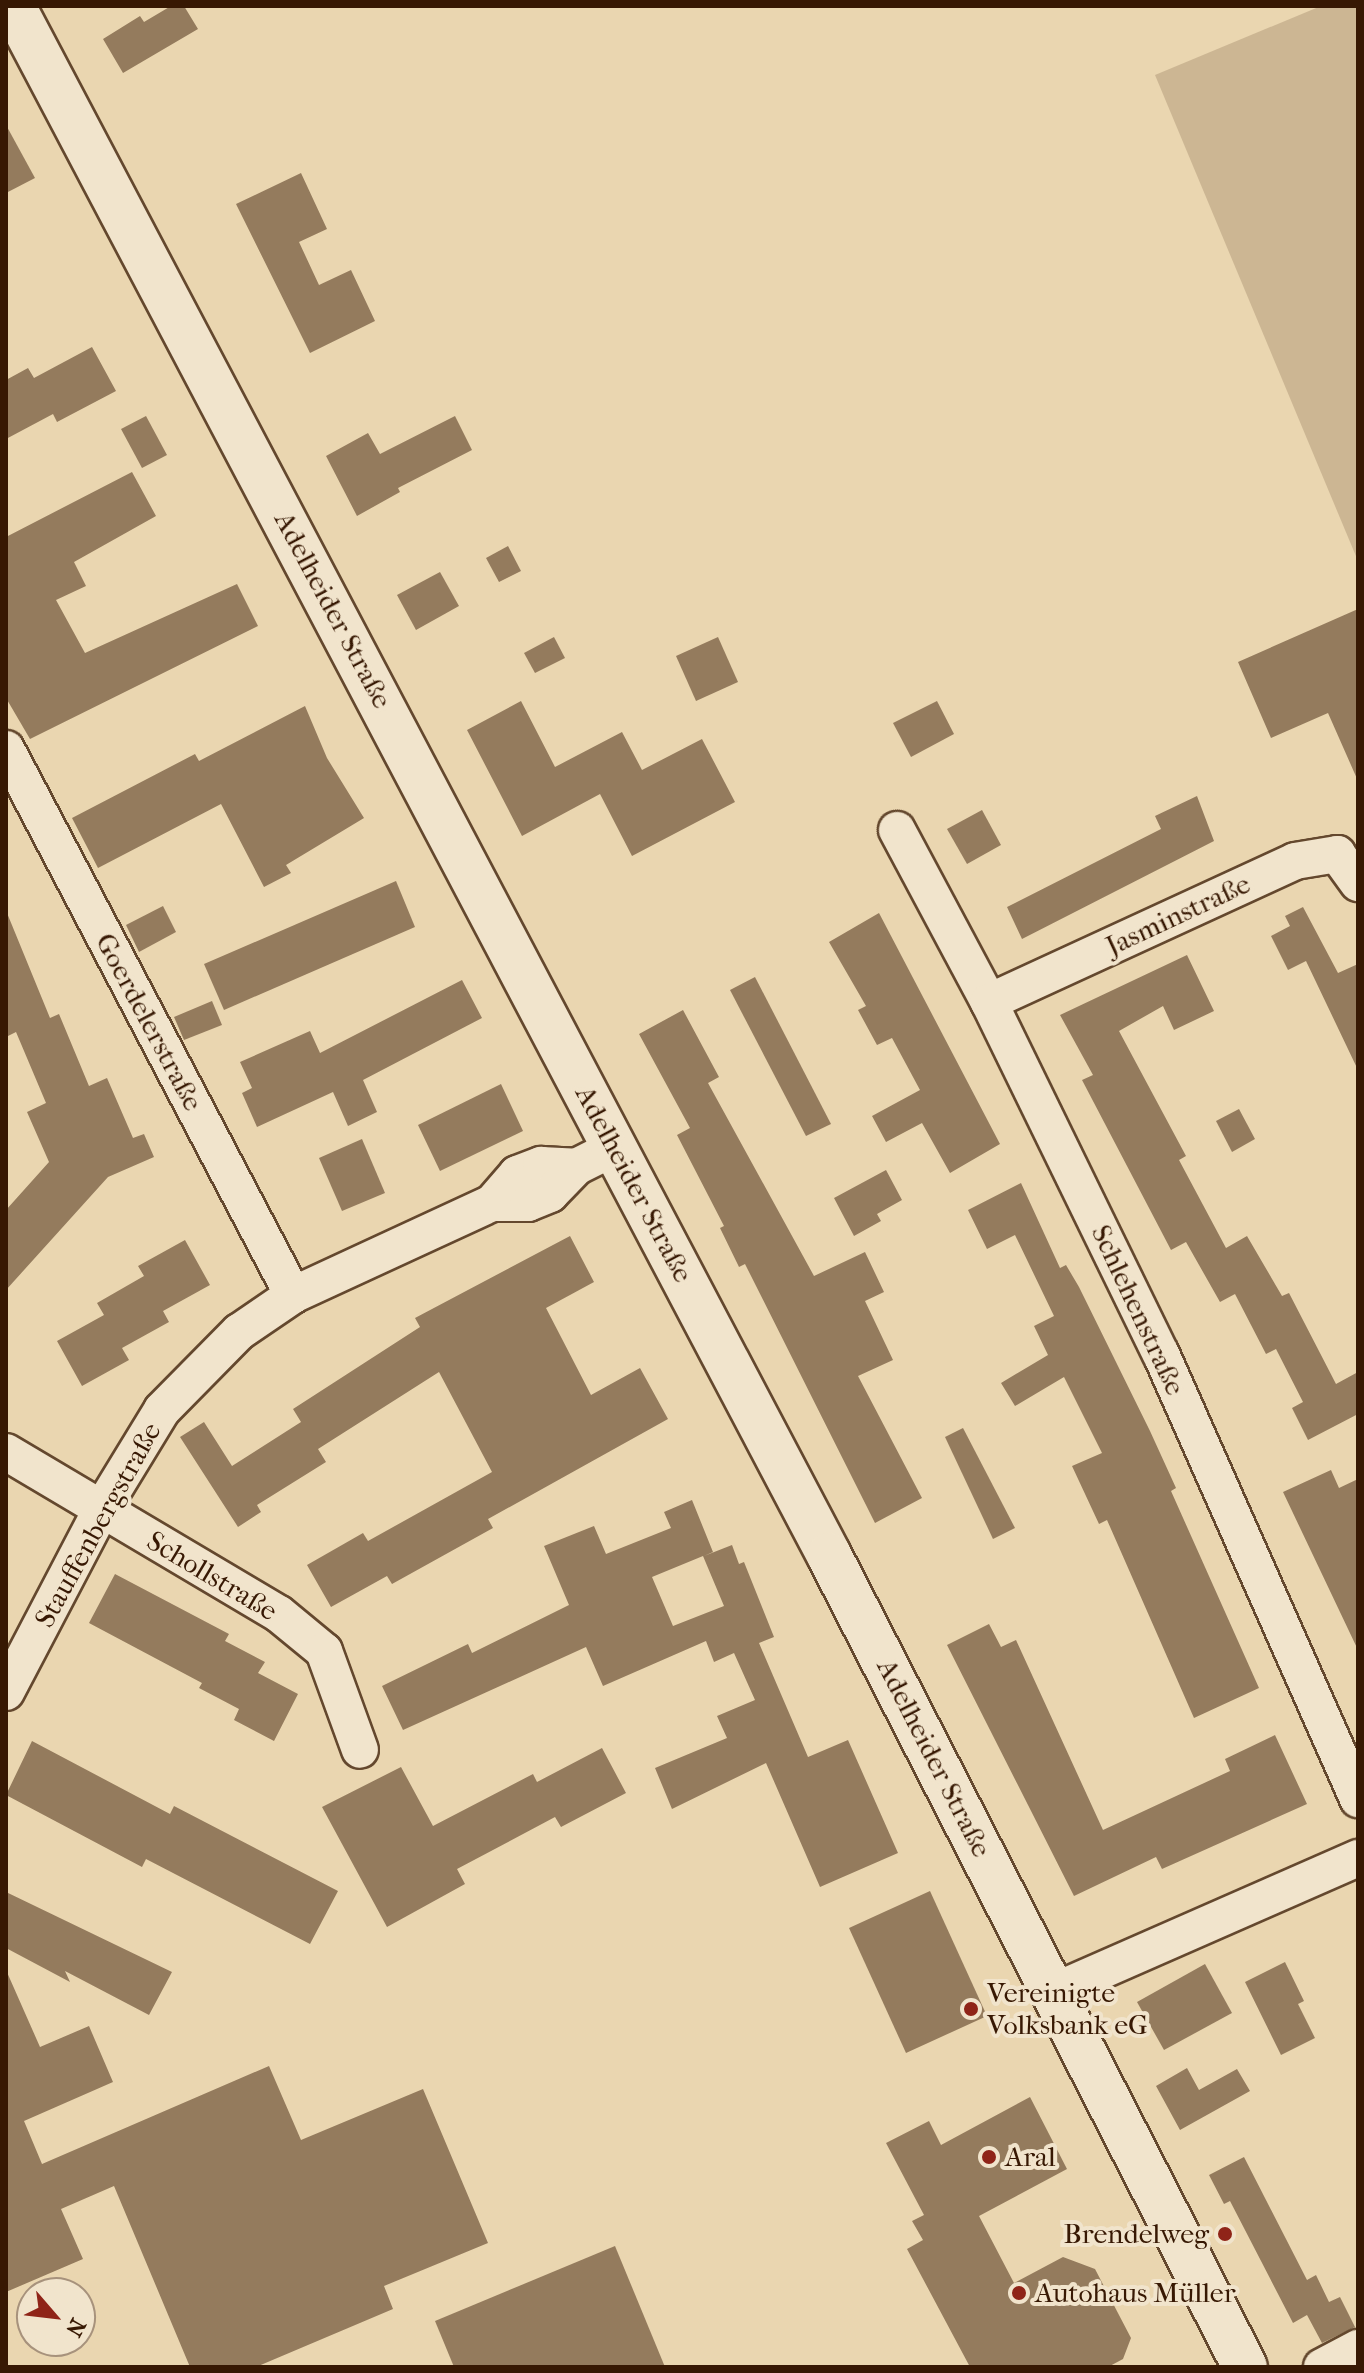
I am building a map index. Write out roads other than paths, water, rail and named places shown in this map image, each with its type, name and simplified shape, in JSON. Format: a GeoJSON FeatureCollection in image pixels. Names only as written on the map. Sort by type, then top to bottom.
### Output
{"type":"FeatureCollection","features":[{"type":"Feature","properties":{"kind":"main road","name":"Adelheider Straße"},"geometry":{"type":"LineString","coordinates":[[13,6],[595,1158],[1055,1991],[1245,2367]]}},
{"type":"Feature","properties":{"kind":"street","name":"Goerdelerstraße"},"geometry":{"type":"LineString","coordinates":[[6,749],[17,795],[293,1295]]}},
{"type":"Feature","properties":{"kind":"street","name":"Schlehenstraße"},"geometry":{"type":"LineString","coordinates":[[897,830],[989,1002],[1161,1354],[1358,1799]]}},
{"type":"Feature","properties":{"kind":"street","name":"Jasminstraße"},"geometry":{"type":"LineString","coordinates":[[989,1002],[1295,861],[1337,854],[1358,883]]}},
{"type":"Feature","properties":{"kind":"street","name":"Stauffenbergstraße"},"geometry":{"type":"LineString","coordinates":[[6,1692],[93,1525],[162,1410],[239,1332],[293,1295],[492,1203],[517,1174],[541,1165],[595,1158]]}},
{"type":"Feature","properties":{"kind":"street","name":"Schollstraße"},"geometry":{"type":"LineString","coordinates":[[6,1452],[93,1525],[279,1614],[324,1651],[360,1750]]}},
{"type":"Feature","properties":{"kind":"street"},"geometry":{"type":"LineString","coordinates":[[1055,1991],[1358,1858]]}},
{"type":"Feature","properties":{"kind":"street"},"geometry":{"type":"LineString","coordinates":[[1322,2367],[1358,2348]]}},
{"type":"Feature","properties":{"kind":"place","name":"Vereinigte Volksbank eG"},"geometry":{"type":"Point","coordinates":[971,2009]}},
{"type":"Feature","properties":{"kind":"place","name":"Aral"},"geometry":{"type":"Point","coordinates":[989,2157]}},
{"type":"Feature","properties":{"kind":"place","name":"Brendelweg"},"geometry":{"type":"Point","coordinates":[1225,2234]}},
{"type":"Feature","properties":{"kind":"place","name":"Autohaus Müller"},"geometry":{"type":"Point","coordinates":[1019,2293]}}]}
